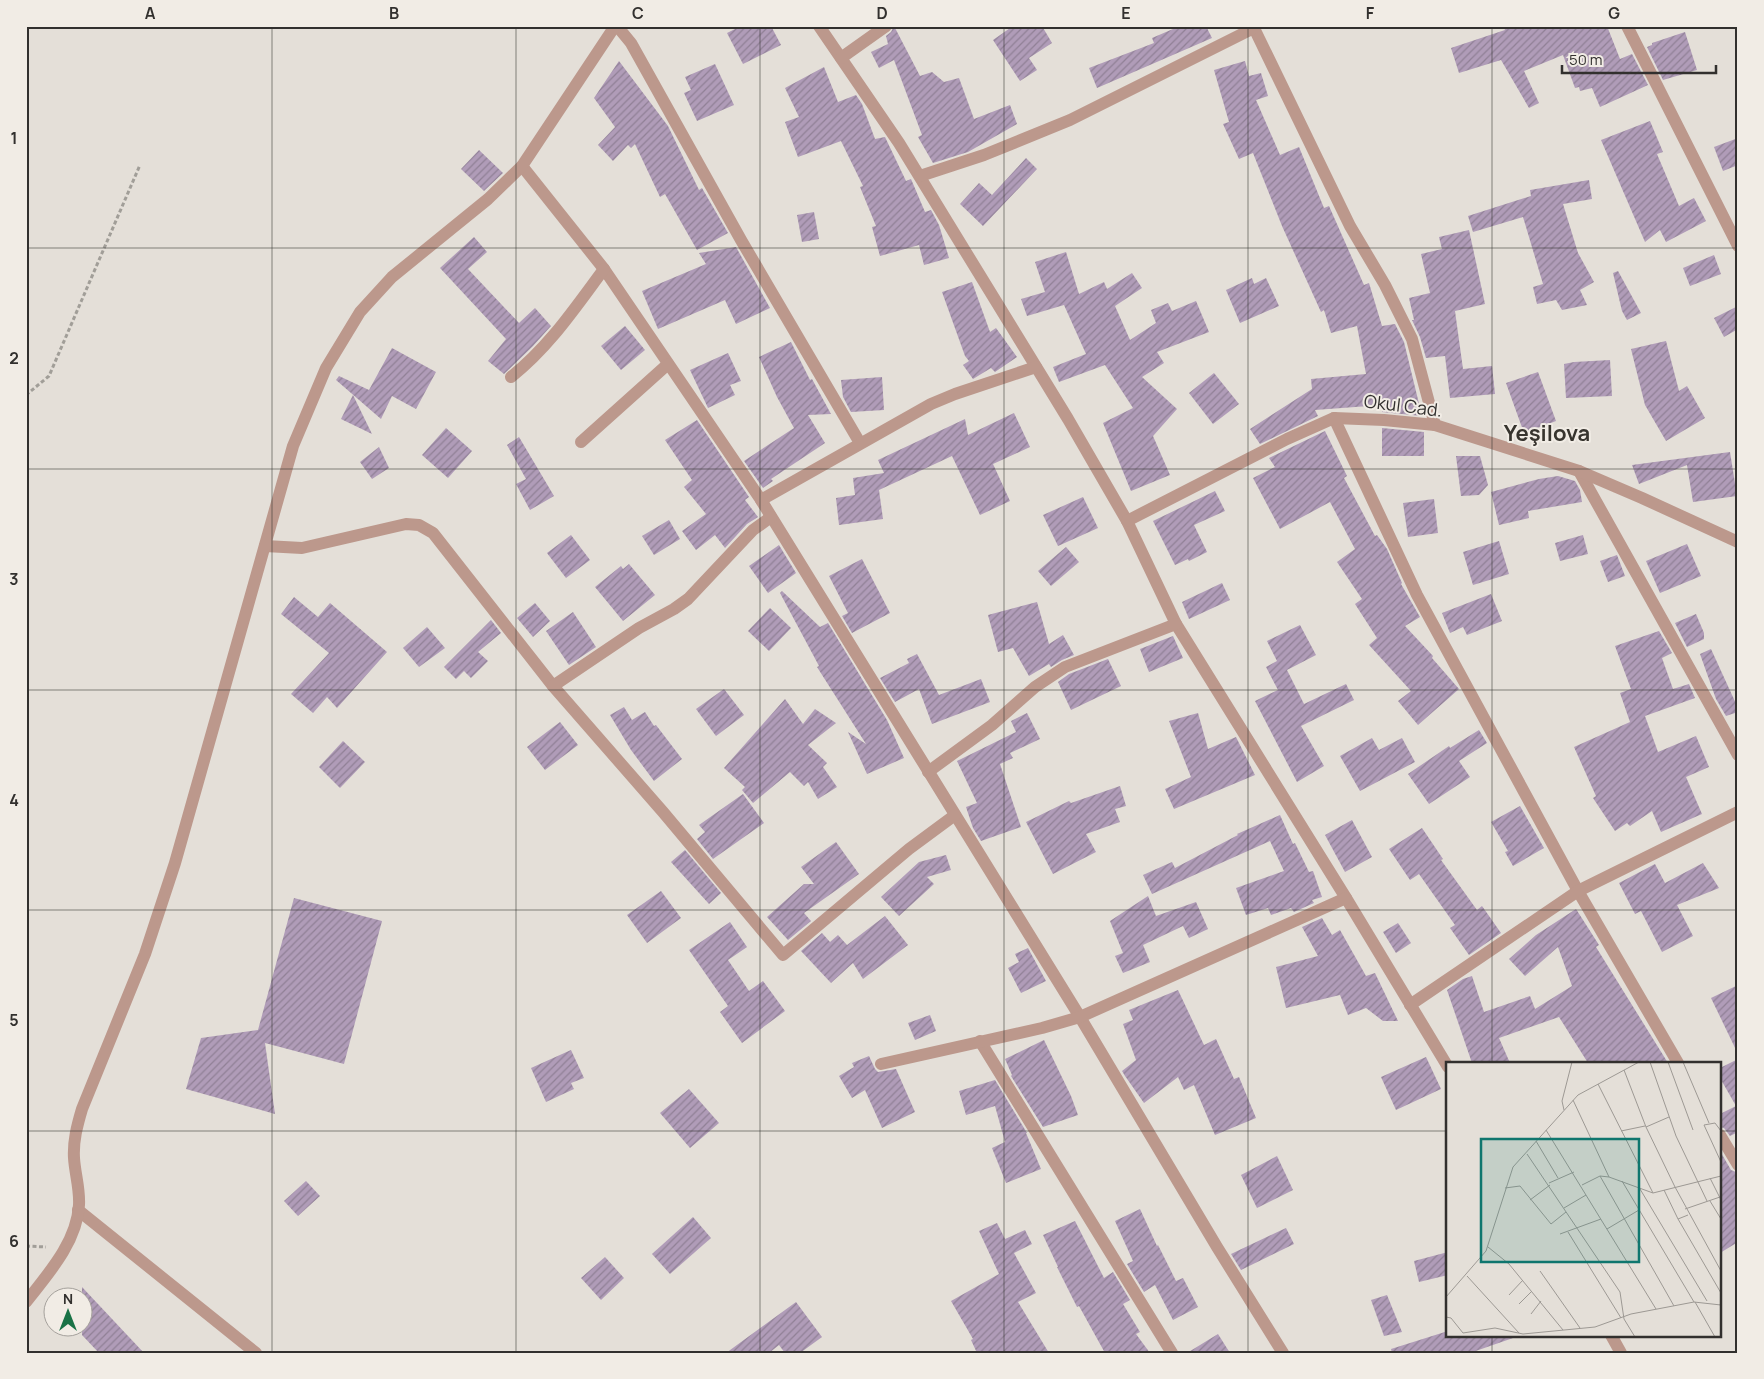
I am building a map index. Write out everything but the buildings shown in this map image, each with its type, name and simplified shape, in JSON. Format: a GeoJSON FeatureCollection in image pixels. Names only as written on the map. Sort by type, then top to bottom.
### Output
{"type":"FeatureCollection","features":[{"type":"Feature","properties":{"kind":"street"},"geometry":{"type":"LineString","coordinates":[[819,26],[920,176],[1036,367],[1127,521],[1176,624],[1346,898],[1446,1064]]}},
{"type":"Feature","properties":{"kind":"street"},"geometry":{"type":"LineString","coordinates":[[841,58],[886,26]]}},
{"type":"Feature","properties":{"kind":"street"},"geometry":{"type":"LineString","coordinates":[[1627,26],[1738,246]]}},
{"type":"Feature","properties":{"kind":"street"},"geometry":{"type":"LineString","coordinates":[[920,176],[984,155],[1070,120],[1253,27],[1350,226],[1385,285],[1412,339],[1435,425]]}},
{"type":"Feature","properties":{"kind":"street"},"geometry":{"type":"LineString","coordinates":[[26,1302],[60,1257],[74,1228],[78,1210],[78,1190],[74,1158],[75,1136],[82,1109],[145,954],[175,863],[293,446],[326,368],[360,312],[392,277],[488,199],[522,166],[611,28],[631,43],[742,240],[860,443]]}},
{"type":"Feature","properties":{"kind":"street"},"geometry":{"type":"LineString","coordinates":[[522,166],[604,269],[761,500],[1080,1017],[1217,1247],[1283,1353]]}},
{"type":"Feature","properties":{"kind":"street"},"geometry":{"type":"LineString","coordinates":[[511,377],[536,356],[554,336],[604,269]]}},
{"type":"Feature","properties":{"kind":"street"},"geometry":{"type":"LineString","coordinates":[[581,442],[668,364]]}},
{"type":"Feature","properties":{"kind":"street"},"geometry":{"type":"LineString","coordinates":[[761,500],[931,404],[1036,367]]}},
{"type":"Feature","properties":{"kind":"street"},"geometry":{"type":"LineString","coordinates":[[1334,418],[1418,595],[1578,891],[1677,1062]]}},
{"type":"Feature","properties":{"kind":"street","name":"Okul Cad."},"geometry":{"type":"LineString","coordinates":[[1127,521],[1287,439],[1334,418],[1435,425],[1579,471],[1738,542]]}},
{"type":"Feature","properties":{"kind":"street"},"geometry":{"type":"LineString","coordinates":[[1579,471],[1738,755]]}},
{"type":"Feature","properties":{"kind":"street"},"geometry":{"type":"LineString","coordinates":[[553,686],[639,628],[688,599],[753,530],[771,517]]}},
{"type":"Feature","properties":{"kind":"street"},"geometry":{"type":"LineString","coordinates":[[265,546],[285,549],[302,548],[406,524],[427,528],[434,533],[553,686],[663,812],[783,955],[909,849],[955,815]]}},
{"type":"Feature","properties":{"kind":"street"},"geometry":{"type":"LineString","coordinates":[[928,772],[992,725],[1035,687],[1065,667],[1176,624]]}},
{"type":"Feature","properties":{"kind":"street"},"geometry":{"type":"LineString","coordinates":[[1410,1005],[1578,891],[1738,812]]}},
{"type":"Feature","properties":{"kind":"street"},"geometry":{"type":"LineString","coordinates":[[881,1064],[1042,1028],[1080,1017],[1346,898]]}},
{"type":"Feature","properties":{"kind":"street"},"geometry":{"type":"LineString","coordinates":[[980,1041],[1172,1353]]}},
{"type":"Feature","properties":{"kind":"street"},"geometry":{"type":"LineString","coordinates":[[1722,1138],[1738,1165]]}},
{"type":"Feature","properties":{"kind":"street"},"geometry":{"type":"LineString","coordinates":[[78,1210],[256,1353]]}},
{"type":"Feature","properties":{"kind":"street"},"geometry":{"type":"LineString","coordinates":[[1611,1336],[1621,1353]]}},
{"type":"Feature","properties":{"kind":"path"},"geometry":{"type":"LineString","coordinates":[[26,395],[49,376],[140,165]]}},
{"type":"Feature","properties":{"kind":"district","name":"Yeşilova"},"geometry":{"type":"Point","coordinates":[1547,433]}}]}
